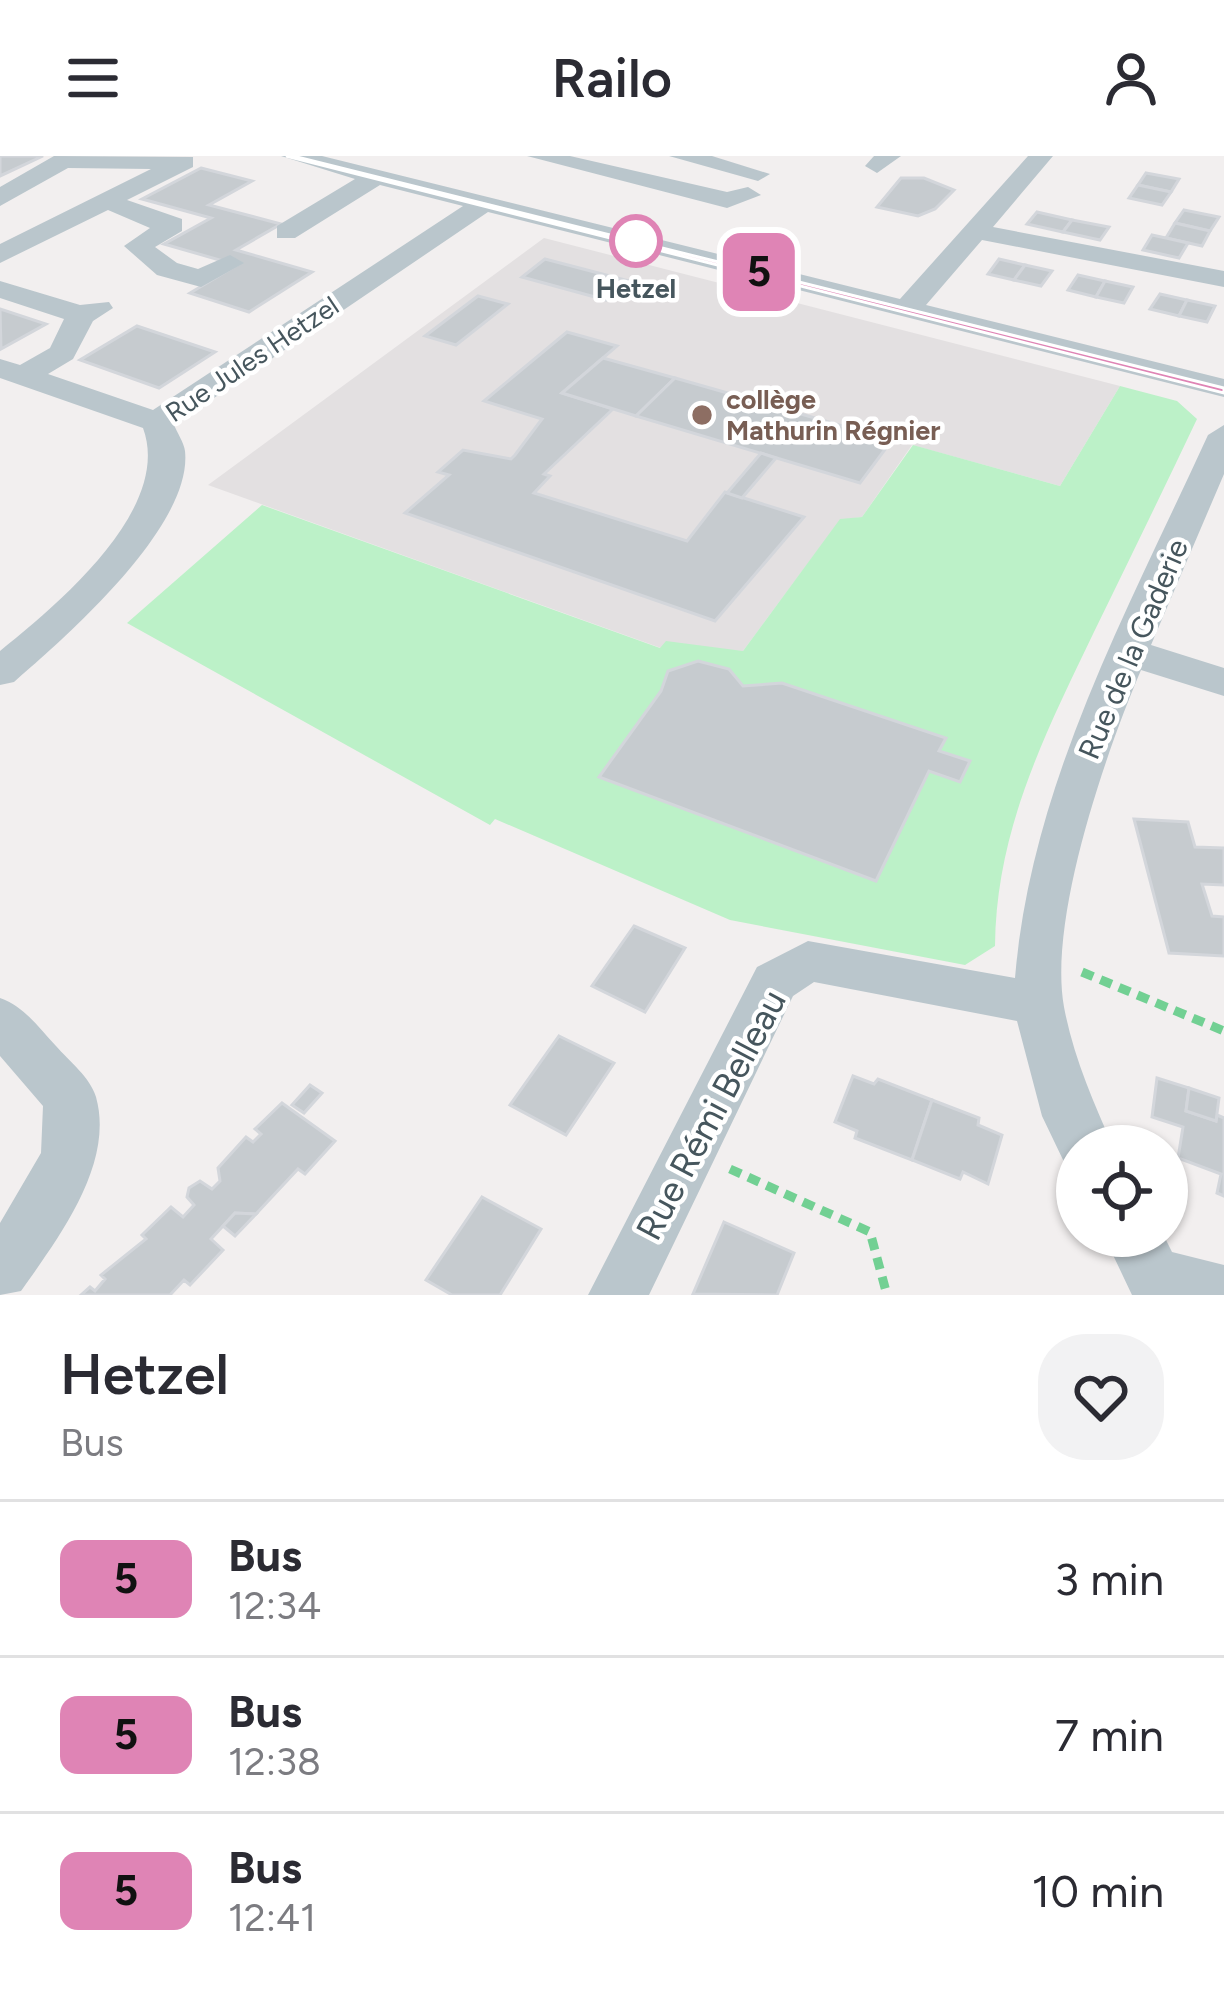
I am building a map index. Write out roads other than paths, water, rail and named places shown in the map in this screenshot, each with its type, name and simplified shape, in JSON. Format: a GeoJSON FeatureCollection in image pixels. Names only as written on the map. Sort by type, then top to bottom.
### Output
{"type":"FeatureCollection","features":[{"type":"Feature","properties":{"kind":"street"},"geometry":{"type":"LineString","coordinates":[[293,156],[1224,388]]}},
{"type":"Feature","properties":{"kind":"street"},"geometry":{"type":"LineString","coordinates":[[539,156],[727,200],[751,174],[681,156]]}},
{"type":"Feature","properties":{"kind":"street"},"geometry":{"type":"LineString","coordinates":[[543,218],[631,156]]}},
{"type":"Feature","properties":{"kind":"street"},"geometry":{"type":"LineString","coordinates":[[907,308],[1041,156]]}},
{"type":"Feature","properties":{"kind":"street"},"geometry":{"type":"LineString","coordinates":[[0,198],[63,161],[191,159]]}},
{"type":"Feature","properties":{"kind":"street"},"geometry":{"type":"LineString","coordinates":[[0,255],[191,159]]}},
{"type":"Feature","properties":{"kind":"street"},"geometry":{"type":"LineString","coordinates":[[284,236],[376,177]]}},
{"type":"Feature","properties":{"kind":"street"},"geometry":{"type":"LineString","coordinates":[[108,200],[138,218],[172,225],[137,246],[166,269],[201,279],[230,263]]}},
{"type":"Feature","properties":{"kind":"street","name":"Rue Jules Hetzel"},"geometry":{"type":"LineString","coordinates":[[12,372],[157,422],[485,203]]}},
{"type":"Feature","properties":{"kind":"street"},"geometry":{"type":"LineString","coordinates":[[975,231],[1224,279]]}},
{"type":"Feature","properties":{"kind":"street"},"geometry":{"type":"LineString","coordinates":[[7,286],[90,312],[62,352],[12,372]]}},
{"type":"Feature","properties":{"kind":"street"},"geometry":{"type":"LineString","coordinates":[[0,672],[96,586],[134,537],[160,488],[167,454],[167,435],[157,422]]}},
{"type":"Feature","properties":{"kind":"street","name":"Rue de la Gaderie"},"geometry":{"type":"LineString","coordinates":[[1074,1125],[1040,980],[1045,899],[1090,740],[1224,435]]}},
{"type":"Feature","properties":{"kind":"street"},"geometry":{"type":"LineString","coordinates":[[1129,652],[1224,682]]}},
{"type":"Feature","properties":{"kind":"street","name":"Rue Rémi Belleau"},"geometry":{"type":"LineString","coordinates":[[618,1295],[775,982],[808,961],[1040,980]]}},
{"type":"Feature","properties":{"kind":"street"},"geometry":{"type":"LineString","coordinates":[[0,1020],[70,1100],[70,1118],[69,1155],[40,1216],[0,1271]]}},
{"type":"Feature","properties":{"kind":"street"},"geometry":{"type":"LineString","coordinates":[[1150,1269],[1224,1295]]}},
{"type":"Feature","properties":{"kind":"place","name":"Hetzel"},"geometry":{"type":"Point","coordinates":[636,241]}},
{"type":"Feature","properties":{"kind":"place","name":"collège Mathurin Régnier"},"geometry":{"type":"Point","coordinates":[702,415]}}]}
